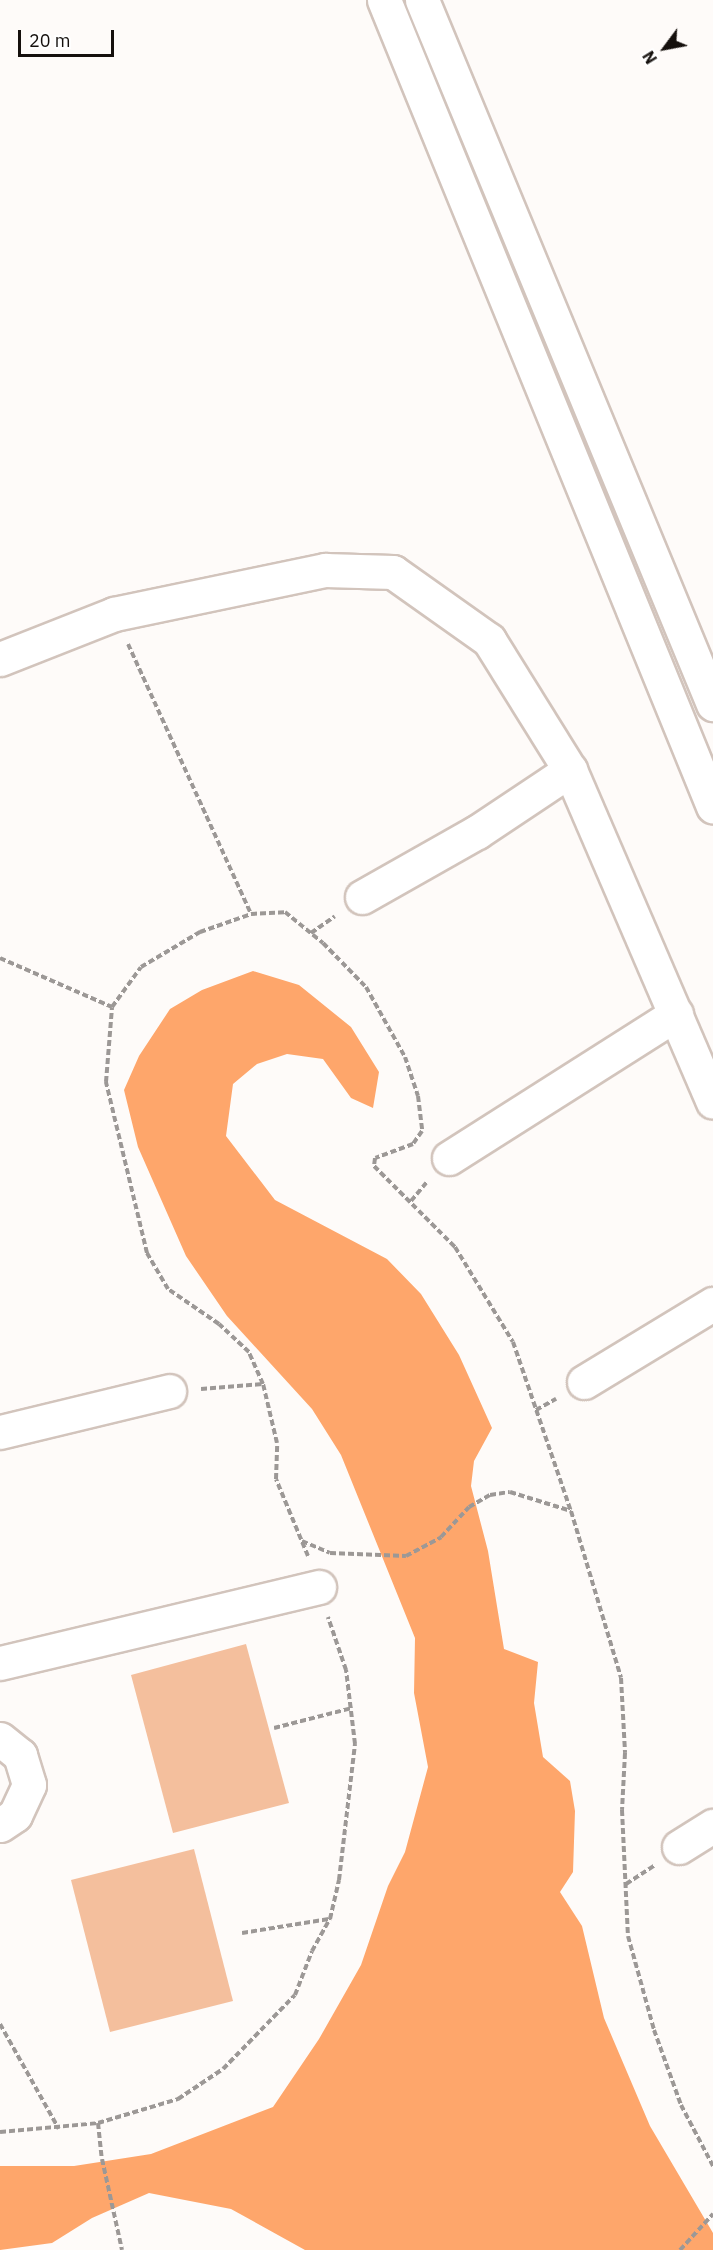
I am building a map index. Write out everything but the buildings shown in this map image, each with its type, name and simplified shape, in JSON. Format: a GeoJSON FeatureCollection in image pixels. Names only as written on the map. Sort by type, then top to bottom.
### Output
{"type":"FeatureCollection","features":[{"type":"Feature","properties":{"kind":"street"},"geometry":{"type":"LineString","coordinates":[[384,0],[713,806]]}},
{"type":"Feature","properties":{"kind":"street"},"geometry":{"type":"LineString","coordinates":[[422,0],[713,704]]}},
{"type":"Feature","properties":{"kind":"street"},"geometry":{"type":"LineString","coordinates":[[0,659],[114,614],[325,570],[393,572],[489,640],[570,770],[713,1102]]}},
{"type":"Feature","properties":{"kind":"street"},"geometry":{"type":"LineString","coordinates":[[362,897],[477,832],[570,770]]}},
{"type":"Feature","properties":{"kind":"street"},"geometry":{"type":"LineString","coordinates":[[449,1158],[676,1014]]}},
{"type":"Feature","properties":{"kind":"street"},"geometry":{"type":"LineString","coordinates":[[584,1382],[713,1304]]}},
{"type":"Feature","properties":{"kind":"street"},"geometry":{"type":"LineString","coordinates":[[0,1432],[169,1391]]}},
{"type":"Feature","properties":{"kind":"street"},"geometry":{"type":"LineString","coordinates":[[0,1663],[319,1587]]}},
{"type":"Feature","properties":{"kind":"street"},"geometry":{"type":"LineString","coordinates":[[0,1738],[20,1755],[29,1785],[15,1815],[0,1825]]}},
{"type":"Feature","properties":{"kind":"street"},"geometry":{"type":"LineString","coordinates":[[680,1847],[713,1826]]}},
{"type":"Feature","properties":{"kind":"path"},"geometry":{"type":"LineString","coordinates":[[114,614],[251,914]]}},
{"type":"Feature","properties":{"kind":"path"},"geometry":{"type":"LineString","coordinates":[[0,2132],[58,2129],[98,2123],[178,2099],[223,2069],[295,1995],[312,1951],[330,1919],[339,1880],[355,1744],[346,1670],[319,1587],[276,1479],[277,1443],[263,1384],[249,1352],[219,1324],[168,1289],[147,1253],[106,1082],[112,1007],[141,967],[200,932],[251,914],[285,912],[323,943],[366,987],[405,1057],[418,1096],[422,1131],[413,1144],[375,1158],[374,1166],[455,1247],[513,1342],[571,1511],[621,1678],[626,1753],[622,1810],[628,1936],[654,2030],[681,2105],[713,2166]]}},
{"type":"Feature","properties":{"kind":"path"},"geometry":{"type":"LineString","coordinates":[[0,958],[112,1007]]}},
{"type":"Feature","properties":{"kind":"path"},"geometry":{"type":"LineString","coordinates":[[169,1391],[263,1384]]}},
{"type":"Feature","properties":{"kind":"path"},"geometry":{"type":"LineString","coordinates":[[301,1540],[330,1553],[406,1556],[441,1537],[469,1507],[490,1495],[510,1492],[571,1511]]}},
{"type":"Feature","properties":{"kind":"path"},"geometry":{"type":"LineString","coordinates":[[274,1728],[352,1708]]}},
{"type":"Feature","properties":{"kind":"path"},"geometry":{"type":"LineString","coordinates":[[242,1933],[330,1919]]}},
{"type":"Feature","properties":{"kind":"path"},"geometry":{"type":"LineString","coordinates":[[0,2024],[58,2129]]}},
{"type":"Feature","properties":{"kind":"path"},"geometry":{"type":"LineString","coordinates":[[98,2123],[102,2159],[122,2250]]}},
{"type":"Feature","properties":{"kind":"path"},"geometry":{"type":"LineString","coordinates":[[680,2250],[713,2214]]}},
{"type":"Feature","properties":{"kind":"shaded area"},"geometry":{"type":"Polygon","coordinates":[[[253,971],[299,985],[351,1027],[379,1072],[373,1108],[351,1098],[323,1059],[287,1054],[257,1064],[233,1084],[226,1136],[275,1200],[387,1259],[421,1294],[459,1355],[492,1428],[474,1461],[471,1486],[488,1551],[504,1649],[538,1662],[534,1703],[543,1757],[570,1781],[575,1811],[573,1872],[560,1892],[582,1926],[604,2018],[650,2126],[713,2233],[713,2250],[305,2250],[231,2209],[149,2193],[92,2218],[52,2243],[0,2250],[0,2166],[74,2166],[151,2154],[273,2107],[319,2039],[361,1965],[388,1886],[405,1852],[428,1767],[414,1693],[415,1638],[341,1455],[312,1409],[227,1316],[186,1256],[138,1147],[124,1090],[139,1056],[170,1009],[202,990],[253,971]]]}}]}
